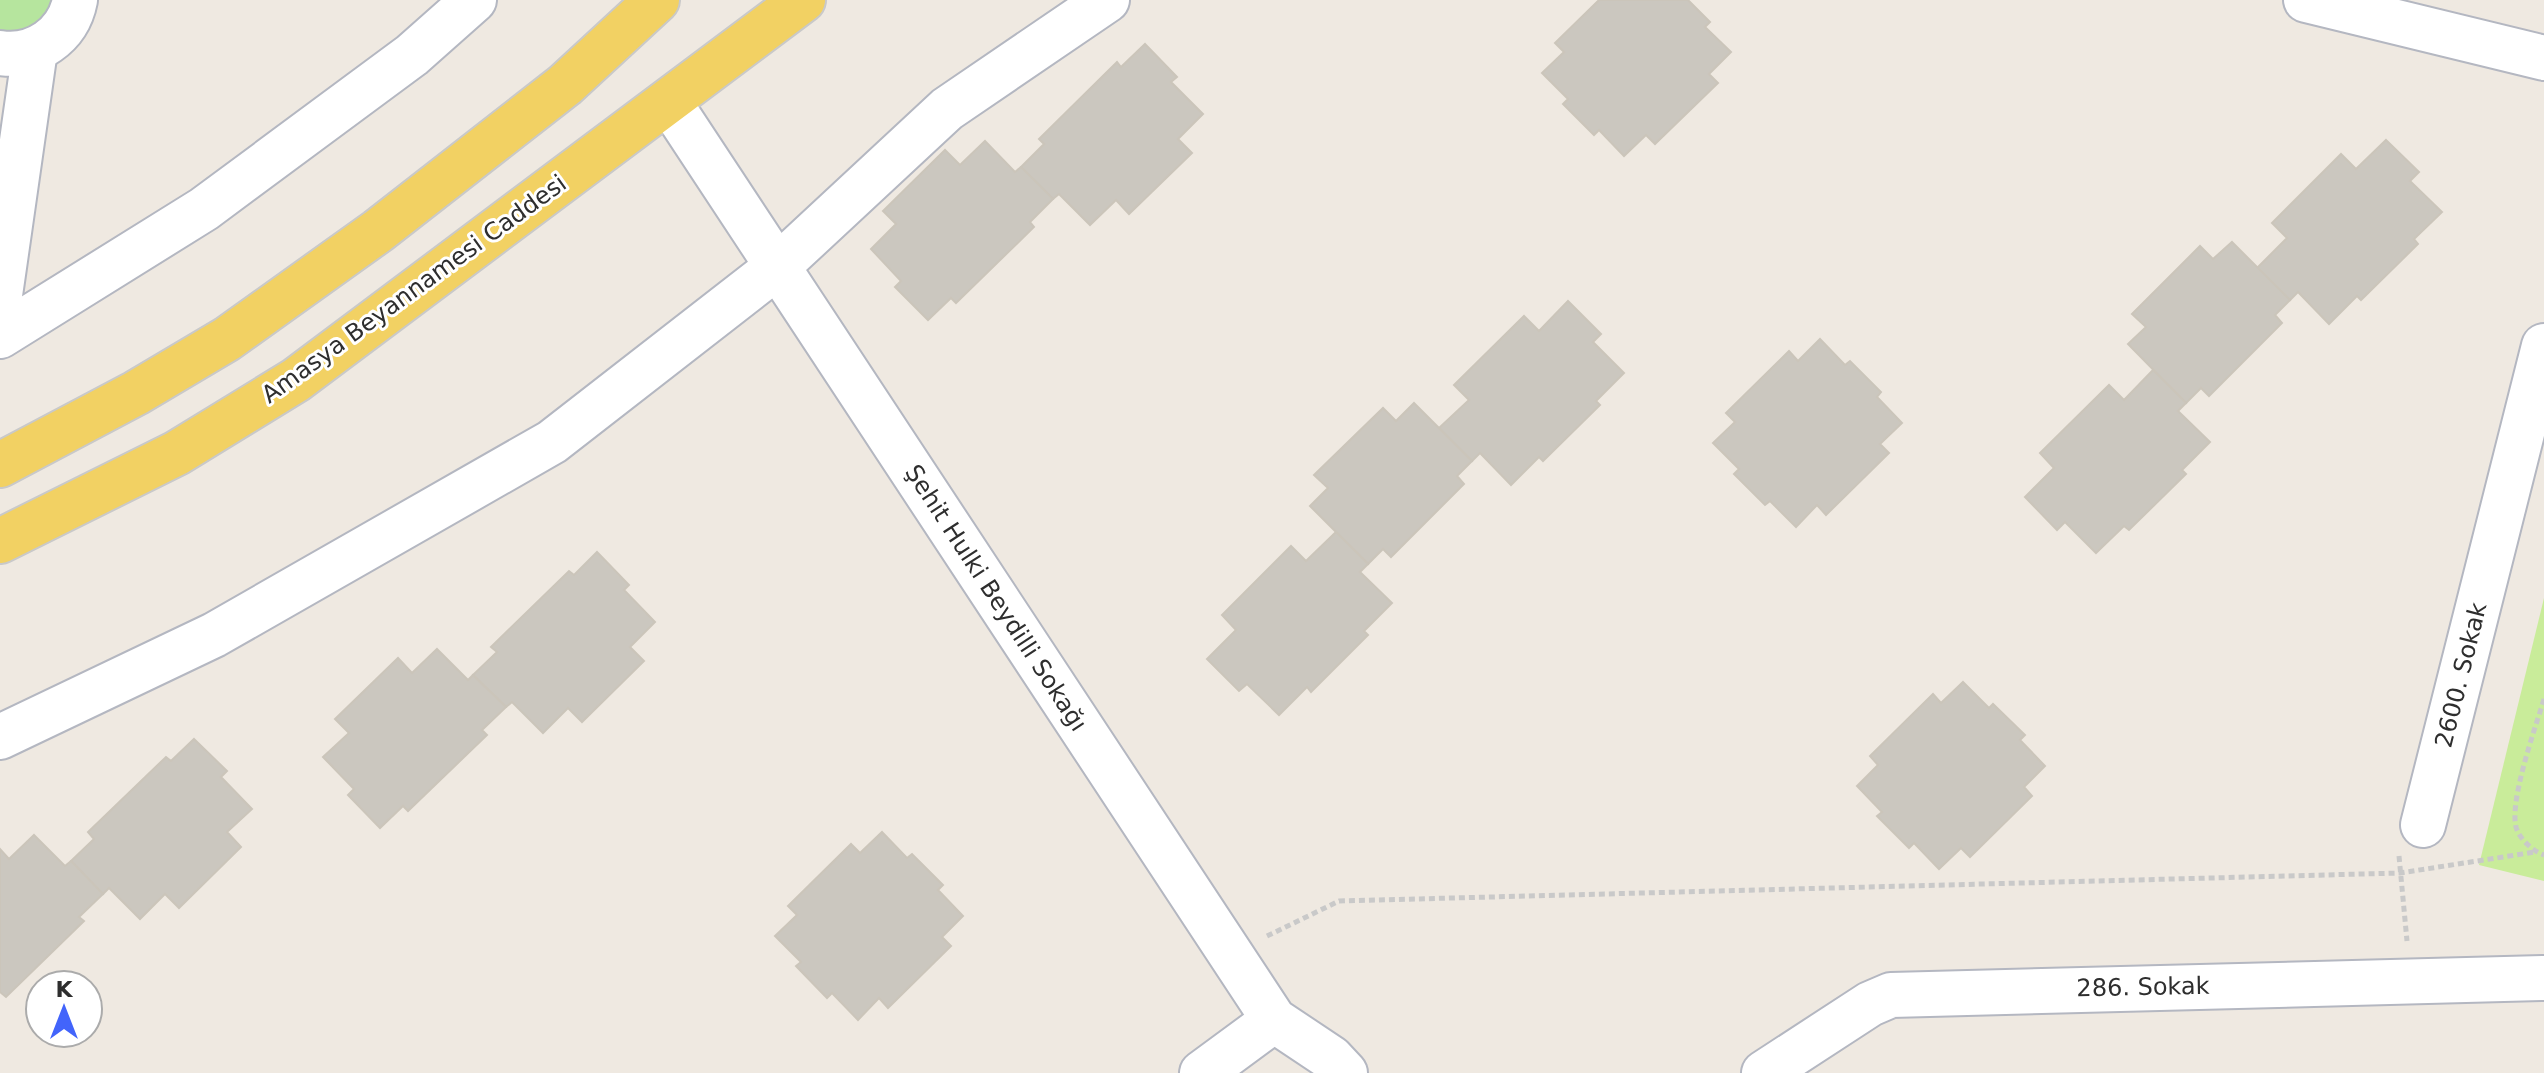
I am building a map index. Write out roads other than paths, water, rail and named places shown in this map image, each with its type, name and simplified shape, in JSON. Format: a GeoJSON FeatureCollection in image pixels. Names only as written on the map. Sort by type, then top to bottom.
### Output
{"type":"FeatureCollection","features":[{"type":"Feature","properties":{"kind":"main road"},"geometry":{"type":"LineString","coordinates":[[0,465],[136,393],[227,339],[378,231],[552,95],[657,0]]}},
{"type":"Feature","properties":{"kind":"main road","name":"Amasya Beyannamesi Caddesi"},"geometry":{"type":"LineString","coordinates":[[0,541],[177,453],[296,380],[803,0]]}},
{"type":"Feature","properties":{"kind":"street"},"geometry":{"type":"LineString","coordinates":[[0,295],[18,52],[53,39],[67,24],[75,0]]}},
{"type":"Feature","properties":{"kind":"street"},"geometry":{"type":"LineString","coordinates":[[0,336],[204,209],[412,55],[474,0]]}},
{"type":"Feature","properties":{"kind":"street"},"geometry":{"type":"LineString","coordinates":[[0,737],[214,635],[552,442],[777,267],[947,109],[1107,0]]}},
{"type":"Feature","properties":{"kind":"street"},"geometry":{"type":"LineString","coordinates":[[2306,0],[2544,58]]}},
{"type":"Feature","properties":{"kind":"street","name":"Şehit Hulki Beydilli Sokağı"},"geometry":{"type":"LineString","coordinates":[[669,102],[1274,1020],[1331,1058],[1345,1073]]}},
{"type":"Feature","properties":{"kind":"street","name":"2600. Sokak"},"geometry":{"type":"LineString","coordinates":[[2423,825],[2544,346]]}},
{"type":"Feature","properties":{"kind":"street","name":"286. Sokak"},"geometry":{"type":"LineString","coordinates":[[1764,1073],[1870,1004],[1891,995],[2544,978]]}},
{"type":"Feature","properties":{"kind":"street"},"geometry":{"type":"LineString","coordinates":[[1202,1073],[1274,1020]]}}]}
